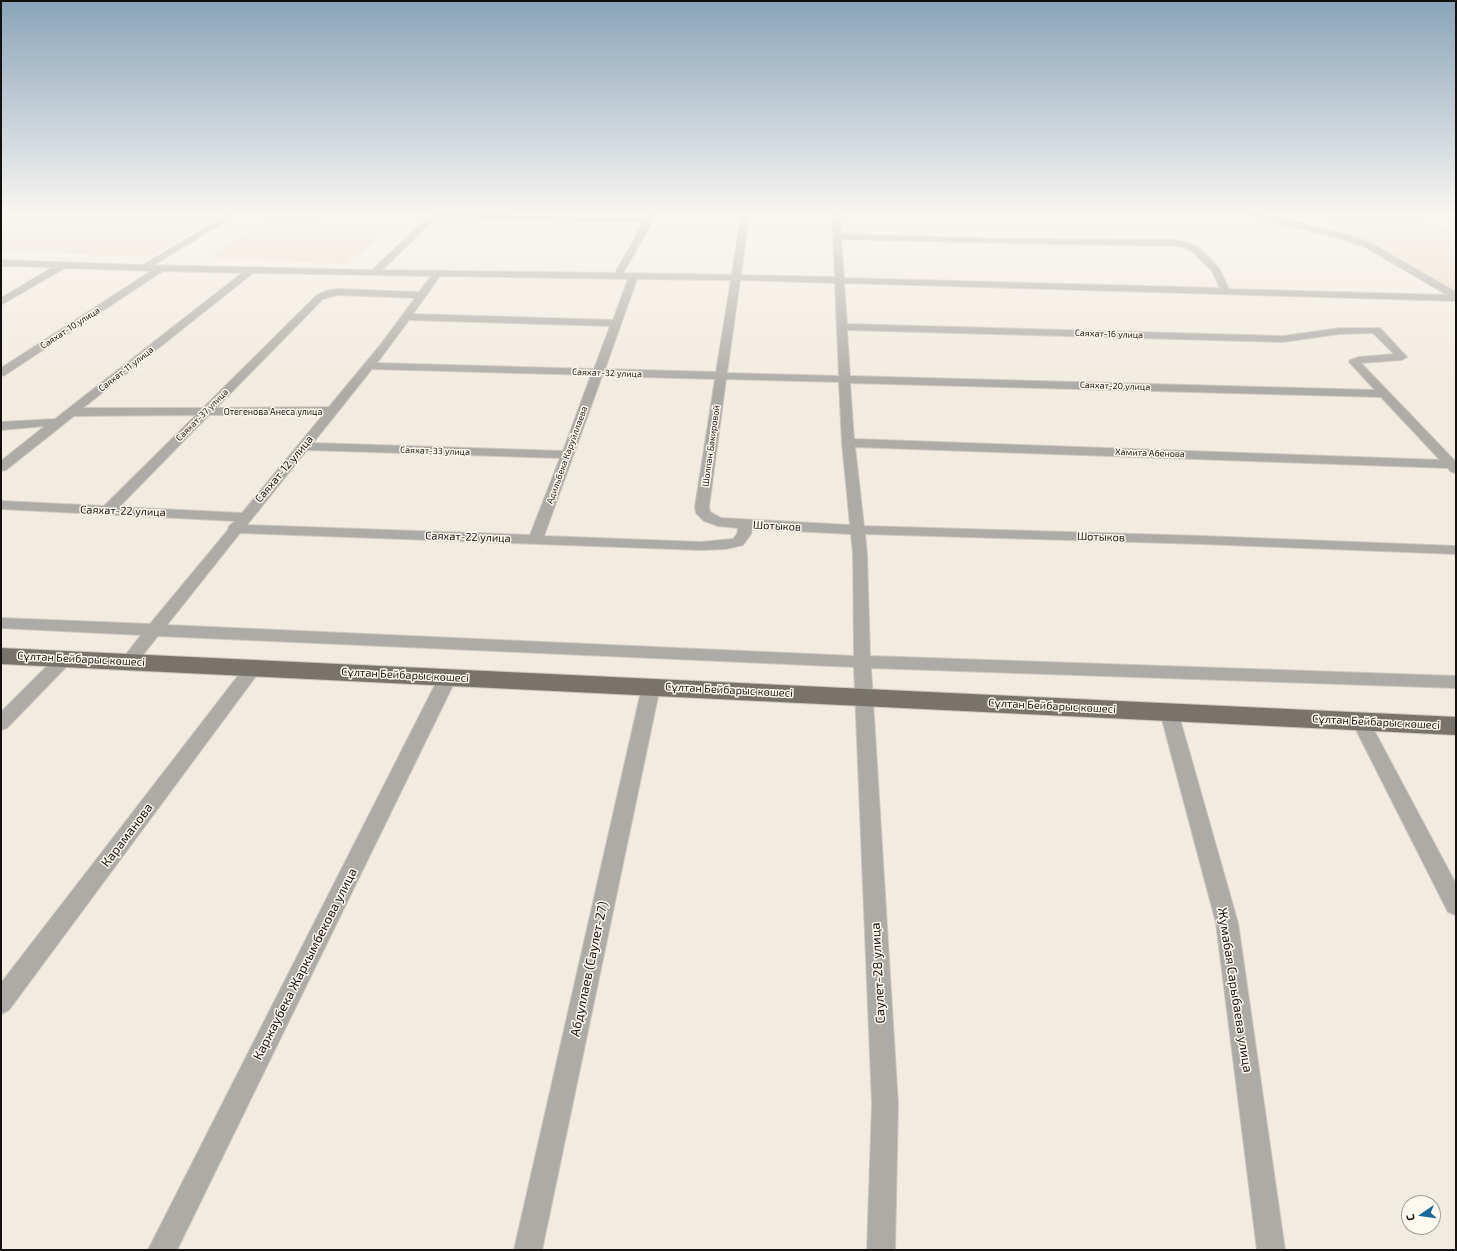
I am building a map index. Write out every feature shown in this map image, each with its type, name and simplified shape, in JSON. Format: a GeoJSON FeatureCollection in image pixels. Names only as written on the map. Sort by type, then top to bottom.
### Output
{"type":"FeatureCollection","features":[{"type":"Feature","properties":{"kind":"main road","name":"Сұлтан Бейбарыс көшесі"},"geometry":{"type":"LineString","coordinates":[[1,656],[1456,726]]}},
{"type":"Feature","properties":{"kind":"street"},"geometry":{"type":"LineString","coordinates":[[1,302],[51,272]]}},
{"type":"Feature","properties":{"kind":"street","name":"Саяхат-10 улица"},"geometry":{"type":"LineString","coordinates":[[1,374],[155,272]]}},
{"type":"Feature","properties":{"kind":"street","name":"Саяхат-11 улица"},"geometry":{"type":"LineString","coordinates":[[1,467],[248,272]]}},
{"type":"Feature","properties":{"kind":"street"},"geometry":{"type":"LineString","coordinates":[[336,272],[618,275],[1456,297]]}},
{"type":"Feature","properties":{"kind":"street","name":"Шолпан Бакировой"},"geometry":{"type":"LineString","coordinates":[[737,272],[702,507],[703,513],[709,518],[718,522],[745,524]]}},
{"type":"Feature","properties":{"kind":"street","name":"Саулет-28 улица"},"geometry":{"type":"LineString","coordinates":[[839,272],[846,378],[848,443],[858,530],[863,697],[885,1104],[881,1250]]}},
{"type":"Feature","properties":{"kind":"street"},"geometry":{"type":"LineString","coordinates":[[1217,272],[1226,292]]}},
{"type":"Feature","properties":{"kind":"street"},"geometry":{"type":"LineString","coordinates":[[1414,272],[1456,297]]}},
{"type":"Feature","properties":{"kind":"street","name":"Саяхат-12 улица"},"geometry":{"type":"LineString","coordinates":[[128,662],[234,529],[368,366],[437,274]]}},
{"type":"Feature","properties":{"kind":"street","name":"Адильбека Каруйллаева"},"geometry":{"type":"LineString","coordinates":[[536,539],[634,276]]}},
{"type":"Feature","properties":{"kind":"street","name":"Саяхат-37 улица"},"geometry":{"type":"LineString","coordinates":[[108,510],[320,296],[329,293],[422,295]]}},
{"type":"Feature","properties":{"kind":"street"},"geometry":{"type":"LineString","coordinates":[[405,317],[616,323]]}},
{"type":"Feature","properties":{"kind":"street","name":"Саяхат-16 улица"},"geometry":{"type":"LineString","coordinates":[[842,327],[1283,338],[1340,331],[1376,330],[1402,358],[1359,360],[1354,362],[1385,394]]}},
{"type":"Feature","properties":{"kind":"street","name":"Саяхат-32 улица"},"geometry":{"type":"LineString","coordinates":[[368,366],[721,377],[846,378]]}},
{"type":"Feature","properties":{"kind":"street","name":"Саяхат-20 улица"},"geometry":{"type":"LineString","coordinates":[[846,378],[1385,394]]}},
{"type":"Feature","properties":{"kind":"street"},"geometry":{"type":"LineString","coordinates":[[1385,394],[1454,467]]}},
{"type":"Feature","properties":{"kind":"street","name":"Отегенова Анеса улица"},"geometry":{"type":"LineString","coordinates":[[71,412],[332,411]]}},
{"type":"Feature","properties":{"kind":"street"},"geometry":{"type":"LineString","coordinates":[[1,426],[59,422]]}},
{"type":"Feature","properties":{"kind":"street","name":"Хамита Абенова"},"geometry":{"type":"LineString","coordinates":[[848,443],[1049,449],[1454,467]]}},
{"type":"Feature","properties":{"kind":"street","name":"Саяхат-33 улица"},"geometry":{"type":"LineString","coordinates":[[303,446],[568,455]]}},
{"type":"Feature","properties":{"kind":"street","name":"Саяхат-22 улица"},"geometry":{"type":"LineString","coordinates":[[1,505],[244,517]]}},
{"type":"Feature","properties":{"kind":"street","name":"Шотыков"},"geometry":{"type":"LineString","coordinates":[[745,524],[858,530],[1202,540],[1456,550]]}},
{"type":"Feature","properties":{"kind":"street","name":"Саяхат-22 улица"},"geometry":{"type":"LineString","coordinates":[[234,529],[701,546],[726,545],[738,542],[744,534],[745,524]]}},
{"type":"Feature","properties":{"kind":"street"},"geometry":{"type":"LineString","coordinates":[[1,623],[862,662],[1456,682]]}},
{"type":"Feature","properties":{"kind":"street"},"geometry":{"type":"LineString","coordinates":[[1,723],[64,659]]}},
{"type":"Feature","properties":{"kind":"street","name":"Караманова"},"geometry":{"type":"LineString","coordinates":[[1,1002],[253,668]]}},
{"type":"Feature","properties":{"kind":"street","name":"Каржаубека Жаркымбекова улица"},"geometry":{"type":"LineString","coordinates":[[162,1250],[448,677]]}},
{"type":"Feature","properties":{"kind":"street","name":"Абдуллаев (Саулет-27)"},"geometry":{"type":"LineString","coordinates":[[528,1250],[651,687]]}},
{"type":"Feature","properties":{"kind":"street","name":"Жумабая Сарыбаева улица"},"geometry":{"type":"LineString","coordinates":[[1169,712],[1227,923],[1271,1250]]}},
{"type":"Feature","properties":{"kind":"street"},"geometry":{"type":"LineString","coordinates":[[1361,722],[1456,905]]}},
{"type":"Feature","properties":{"kind":"shaded area"},"geometry":{"type":"Polygon","coordinates":[[[1420,272],[1456,272],[1456,291],[1420,272]]]}}]}
